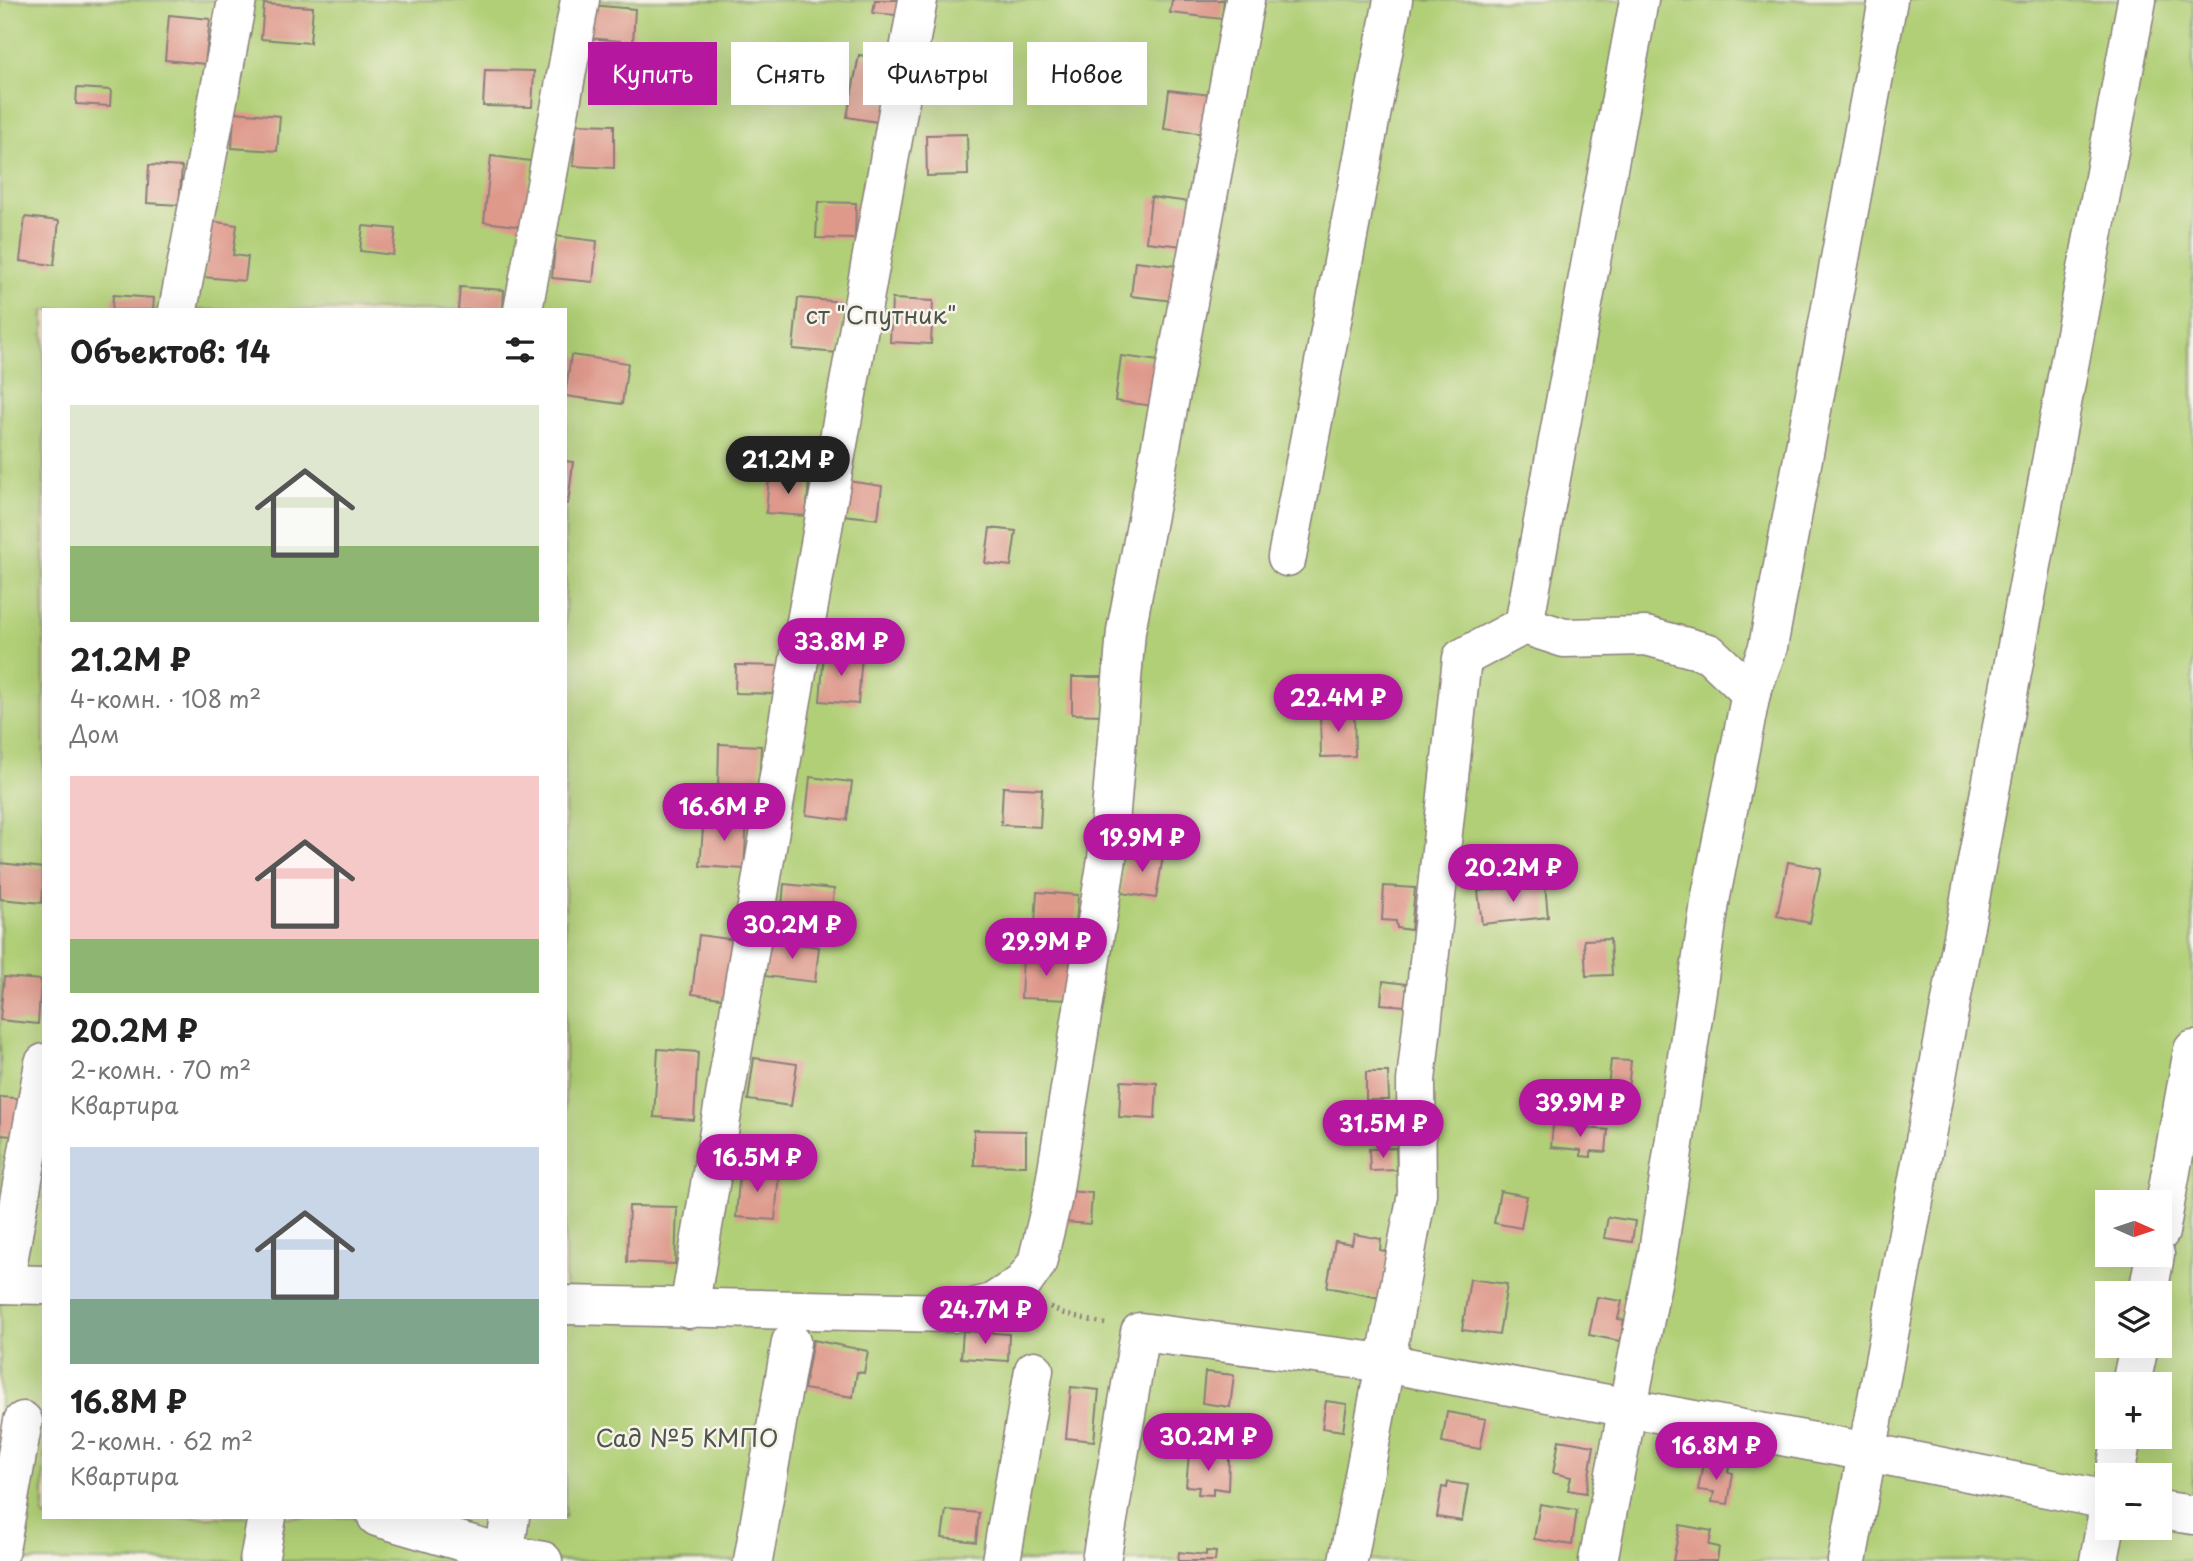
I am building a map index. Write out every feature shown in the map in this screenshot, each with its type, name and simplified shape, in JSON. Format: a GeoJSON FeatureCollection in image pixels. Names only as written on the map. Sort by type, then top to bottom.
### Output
{"type":"FeatureCollection","features":[{"type":"Feature","properties":{"kind":"lane"},"geometry":{"type":"LineString","coordinates":[[178,308],[237,0]]}},
{"type":"Feature","properties":{"kind":"lane"},"geometry":{"type":"LineString","coordinates":[[523,308],[580,0]]}},
{"type":"Feature","properties":{"kind":"lane"},"geometry":{"type":"LineString","coordinates":[[689,1309],[791,705],[918,0]]}},
{"type":"Feature","properties":{"kind":"lane"},"geometry":{"type":"LineString","coordinates":[[567,1305],[953,1313],[992,1303],[1023,1283],[1037,1263],[1052,1201],[1107,859],[1126,631],[1245,0]]}},
{"type":"Feature","properties":{"kind":"lane"},"geometry":{"type":"LineString","coordinates":[[1287,557],[1393,0]]}},
{"type":"Feature","properties":{"kind":"lane"},"geometry":{"type":"LineString","coordinates":[[1524,625],[1639,0]]}},
{"type":"Feature","properties":{"kind":"lane"},"geometry":{"type":"LineString","coordinates":[[1598,1561],[1658,1252],[1711,896],[1751,693],[1768,646],[1888,0]]}},
{"type":"Feature","properties":{"kind":"lane"},"geometry":{"type":"LineString","coordinates":[[1847,1561],[2137,0]]}},
{"type":"Feature","properties":{"kind":"lane"},"geometry":{"type":"LineString","coordinates":[[1349,1561],[1417,1194],[1416,1081],[1462,658],[1524,625],[1564,638],[1646,636],[1709,653],[1751,693]]}},
{"type":"Feature","properties":{"kind":"lane"},"geometry":{"type":"LineString","coordinates":[[2168,1190],[2193,1050]]}},
{"type":"Feature","properties":{"kind":"lane"},"geometry":{"type":"LineString","coordinates":[[42,1074],[2,1284],[42,1286]]}},
{"type":"Feature","properties":{"kind":"lane"},"geometry":{"type":"LineString","coordinates":[[1101,1561],[1140,1332],[1385,1363],[1868,1452],[2095,1498]]}},
{"type":"Feature","properties":{"kind":"lane"},"geometry":{"type":"LineString","coordinates":[[753,1561],[791,1342]]}},
{"type":"Feature","properties":{"kind":"lane"},"geometry":{"type":"LineString","coordinates":[[1001,1561],[1034,1370]]}},
{"type":"Feature","properties":{"kind":"lane"},"geometry":{"type":"LineString","coordinates":[[0,1550],[22,1421]]}},
{"type":"Feature","properties":{"kind":"lane"},"geometry":{"type":"LineString","coordinates":[[2172,1512],[2193,1515]]}},
{"type":"Feature","properties":{"kind":"lane"},"geometry":{"type":"LineString","coordinates":[[259,1561],[267,1519]]}},
{"type":"Feature","properties":{"kind":"lane"},"geometry":{"type":"LineString","coordinates":[[387,1519],[506,1544],[543,1561]]}},
{"type":"Feature","properties":{"kind":"lane"},"geometry":{"type":"LineString","coordinates":[[2099,1561],[2103,1540]]}},
{"type":"Feature","properties":{"kind":"path"},"geometry":{"type":"LineString","coordinates":[[1023,1283],[1031,1296],[1064,1314],[1140,1332]]}},
{"type":"Feature","properties":{"kind":"green space"},"geometry":{"type":"Polygon","coordinates":[[[0,0],[2193,0],[2193,1561],[0,1561],[0,0]]]}},
{"type":"Feature","properties":{"kind":"building"},"geometry":{"type":"Polygon","coordinates":[[[875,0],[908,0],[907,16],[873,13],[875,0]]]}},
{"type":"Feature","properties":{"kind":"building"},"geometry":{"type":"Polygon","coordinates":[[[1172,0],[1224,0],[1222,19],[1170,13],[1172,0]]]}},
{"type":"Feature","properties":{"kind":"building"},"geometry":{"type":"Polygon","coordinates":[[[264,4],[313,7],[310,43],[261,39],[264,4]]]}},
{"type":"Feature","properties":{"kind":"building"},"geometry":{"type":"Polygon","coordinates":[[[590,5],[635,9],[633,42],[587,38],[590,5]]]}},
{"type":"Feature","properties":{"kind":"building"},"geometry":{"type":"Polygon","coordinates":[[[169,15],[210,19],[205,64],[165,60],[169,15]]]}},
{"type":"Feature","properties":{"kind":"building"},"geometry":{"type":"Polygon","coordinates":[[[859,55],[863,56],[863,105],[893,105],[889,124],[847,117],[859,55]]]}},
{"type":"Feature","properties":{"kind":"building"},"geometry":{"type":"Polygon","coordinates":[[[485,70],[534,71],[532,107],[483,106],[485,70]]]}},
{"type":"Feature","properties":{"kind":"building"},"geometry":{"type":"Polygon","coordinates":[[[77,88],[111,90],[110,106],[76,104],[77,88]]]}},
{"type":"Feature","properties":{"kind":"building"},"geometry":{"type":"Polygon","coordinates":[[[1169,90],[1211,95],[1206,134],[1164,129],[1169,90]]]}},
{"type":"Feature","properties":{"kind":"building"},"geometry":{"type":"Polygon","coordinates":[[[234,112],[280,116],[277,151],[232,148],[234,112]]]}},
{"type":"Feature","properties":{"kind":"building"},"geometry":{"type":"Polygon","coordinates":[[[576,124],[614,125],[614,168],[573,166],[576,124]]]}},
{"type":"Feature","properties":{"kind":"building"},"geometry":{"type":"Polygon","coordinates":[[[967,134],[968,175],[927,176],[926,135],[967,134]]]}},
{"type":"Feature","properties":{"kind":"building"},"geometry":{"type":"Polygon","coordinates":[[[491,156],[531,161],[524,227],[484,222],[491,156]]]}},
{"type":"Feature","properties":{"kind":"building"},"geometry":{"type":"Polygon","coordinates":[[[149,165],[182,167],[179,205],[147,203],[149,165]]]}},
{"type":"Feature","properties":{"kind":"building"},"geometry":{"type":"Polygon","coordinates":[[[1151,197],[1198,203],[1193,247],[1146,242],[1151,197]]]}},
{"type":"Feature","properties":{"kind":"building"},"geometry":{"type":"Polygon","coordinates":[[[818,202],[856,203],[855,239],[816,238],[818,202]]]}},
{"type":"Feature","properties":{"kind":"building"},"geometry":{"type":"Polygon","coordinates":[[[25,217],[59,221],[54,265],[20,261],[25,217]]]}},
{"type":"Feature","properties":{"kind":"building"},"geometry":{"type":"Polygon","coordinates":[[[210,221],[237,225],[233,255],[248,257],[245,281],[204,277],[210,221]]]}},
{"type":"Feature","properties":{"kind":"building"},"geometry":{"type":"Polygon","coordinates":[[[363,226],[396,229],[393,255],[360,251],[363,226]]]}},
{"type":"Feature","properties":{"kind":"building"},"geometry":{"type":"Polygon","coordinates":[[[556,236],[597,241],[593,282],[552,278],[556,236]]]}},
{"type":"Feature","properties":{"kind":"building"},"geometry":{"type":"Polygon","coordinates":[[[1135,261],[1178,266],[1173,301],[1131,296],[1135,261]]]}},
{"type":"Feature","properties":{"kind":"building"},"geometry":{"type":"Polygon","coordinates":[[[460,287],[504,290],[503,308],[458,308],[460,287]]]}},
{"type":"Feature","properties":{"kind":"building"},"geometry":{"type":"Polygon","coordinates":[[[113,295],[154,298],[153,308],[112,308],[113,295]]]}},
{"type":"Feature","properties":{"kind":"building"},"geometry":{"type":"Polygon","coordinates":[[[798,298],[843,302],[838,353],[793,349],[798,298]]]}},
{"type":"Feature","properties":{"kind":"building"},"geometry":{"type":"Polygon","coordinates":[[[892,299],[933,301],[931,344],[890,342],[892,299]]]}},
{"type":"Feature","properties":{"kind":"building"},"geometry":{"type":"Polygon","coordinates":[[[571,355],[628,363],[622,404],[567,396],[571,355]]]}},
{"type":"Feature","properties":{"kind":"building"},"geometry":{"type":"Polygon","coordinates":[[[1121,356],[1160,361],[1154,406],[1115,401],[1121,356]]]}},
{"type":"Feature","properties":{"kind":"building"},"geometry":{"type":"Polygon","coordinates":[[[567,461],[573,462],[567,504],[567,461]]]}},
{"type":"Feature","properties":{"kind":"building"},"geometry":{"type":"Polygon","coordinates":[[[769,477],[809,480],[806,516],[766,513],[769,477]]]}},
{"type":"Feature","properties":{"kind":"building"},"geometry":{"type":"Polygon","coordinates":[[[848,481],[882,486],[878,519],[843,515],[848,481]]]}},
{"type":"Feature","properties":{"kind":"building"},"geometry":{"type":"Polygon","coordinates":[[[990,528],[1016,531],[1011,566],[985,563],[990,528]]]}},
{"type":"Feature","properties":{"kind":"building"},"geometry":{"type":"Polygon","coordinates":[[[824,652],[862,655],[858,704],[820,701],[824,652]]]}},
{"type":"Feature","properties":{"kind":"building"},"geometry":{"type":"Polygon","coordinates":[[[736,665],[779,666],[779,694],[735,693],[736,665]]]}},
{"type":"Feature","properties":{"kind":"building"},"geometry":{"type":"Polygon","coordinates":[[[1072,677],[1103,677],[1101,715],[1072,714],[1072,677]]]}},
{"type":"Feature","properties":{"kind":"building"},"geometry":{"type":"Polygon","coordinates":[[[1354,711],[1355,756],[1321,757],[1320,712],[1354,711]]]}},
{"type":"Feature","properties":{"kind":"building"},"geometry":{"type":"Polygon","coordinates":[[[719,744],[761,746],[759,795],[718,793],[719,744]]]}},
{"type":"Feature","properties":{"kind":"building"},"geometry":{"type":"Polygon","coordinates":[[[810,777],[852,782],[847,820],[806,815],[810,777]]]}},
{"type":"Feature","properties":{"kind":"building"},"geometry":{"type":"Polygon","coordinates":[[[1003,787],[1042,789],[1040,827],[1001,825],[1003,787]]]}},
{"type":"Feature","properties":{"kind":"building"},"geometry":{"type":"Polygon","coordinates":[[[704,816],[747,819],[744,869],[700,866],[704,816]]]}},
{"type":"Feature","properties":{"kind":"building"},"geometry":{"type":"Polygon","coordinates":[[[1127,851],[1163,856],[1156,898],[1121,893],[1127,851]]]}},
{"type":"Feature","properties":{"kind":"building"},"geometry":{"type":"Polygon","coordinates":[[[1788,862],[1821,868],[1810,923],[1777,916],[1788,862]]]}},
{"type":"Feature","properties":{"kind":"building"},"geometry":{"type":"Polygon","coordinates":[[[0,863],[42,868],[42,903],[0,899],[0,863]]]}},
{"type":"Feature","properties":{"kind":"building"},"geometry":{"type":"Polygon","coordinates":[[[784,884],[834,889],[830,931],[780,927],[784,884]]]}},
{"type":"Feature","properties":{"kind":"building"},"geometry":{"type":"Polygon","coordinates":[[[1545,884],[1548,917],[1482,924],[1478,891],[1545,884]]]}},
{"type":"Feature","properties":{"kind":"building"},"geometry":{"type":"Polygon","coordinates":[[[1384,886],[1415,888],[1411,930],[1397,928],[1396,921],[1382,920],[1384,886]]]}},
{"type":"Feature","properties":{"kind":"building"},"geometry":{"type":"Polygon","coordinates":[[[1037,892],[1078,895],[1075,943],[1034,939],[1037,892]]]}},
{"type":"Feature","properties":{"kind":"building"},"geometry":{"type":"Polygon","coordinates":[[[699,935],[736,940],[728,999],[692,994],[699,935]]]}},
{"type":"Feature","properties":{"kind":"building"},"geometry":{"type":"Polygon","coordinates":[[[1610,939],[1612,975],[1586,976],[1584,940],[1610,939]]]}},
{"type":"Feature","properties":{"kind":"building"},"geometry":{"type":"Polygon","coordinates":[[[769,940],[819,947],[815,982],[764,976],[769,940]]]}},
{"type":"Feature","properties":{"kind":"building"},"geometry":{"type":"Polygon","coordinates":[[[1023,956],[1071,958],[1070,1000],[1021,998],[1023,956]]]}},
{"type":"Feature","properties":{"kind":"building"},"geometry":{"type":"Polygon","coordinates":[[[4,977],[41,980],[38,1024],[0,1020],[4,977]]]}},
{"type":"Feature","properties":{"kind":"building"},"geometry":{"type":"Polygon","coordinates":[[[1383,981],[1407,984],[1405,1006],[1381,1004],[1383,981]]]}},
{"type":"Feature","properties":{"kind":"building"},"geometry":{"type":"Polygon","coordinates":[[[658,1049],[698,1052],[694,1120],[654,1117],[658,1049]]]}},
{"type":"Feature","properties":{"kind":"building"},"geometry":{"type":"Polygon","coordinates":[[[754,1058],[797,1064],[791,1106],[748,1100],[754,1058]]]}},
{"type":"Feature","properties":{"kind":"building"},"geometry":{"type":"Polygon","coordinates":[[[1611,1060],[1631,1061],[1628,1089],[1608,1088],[1611,1060]]]}},
{"type":"Feature","properties":{"kind":"building"},"geometry":{"type":"Polygon","coordinates":[[[1366,1072],[1388,1072],[1389,1100],[1366,1100],[1366,1072]]]}},
{"type":"Feature","properties":{"kind":"building"},"geometry":{"type":"Polygon","coordinates":[[[1121,1081],[1157,1083],[1155,1119],[1119,1117],[1121,1081]]]}},
{"type":"Feature","properties":{"kind":"building"},"geometry":{"type":"Polygon","coordinates":[[[0,1097],[28,1099],[24,1137],[0,1135],[0,1097]]]}},
{"type":"Feature","properties":{"kind":"building"},"geometry":{"type":"Polygon","coordinates":[[[1553,1125],[1608,1130],[1606,1152],[1591,1151],[1591,1157],[1581,1156],[1581,1150],[1551,1147],[1553,1125]]]}},
{"type":"Feature","properties":{"kind":"building"},"geometry":{"type":"Polygon","coordinates":[[[974,1130],[1026,1131],[1026,1166],[974,1165],[974,1130]]]}},
{"type":"Feature","properties":{"kind":"building"},"geometry":{"type":"Polygon","coordinates":[[[1396,1148],[1397,1170],[1370,1171],[1369,1149],[1396,1148]]]}},
{"type":"Feature","properties":{"kind":"building"},"geometry":{"type":"Polygon","coordinates":[[[740,1169],[779,1172],[775,1220],[736,1217],[740,1169]]]}},
{"type":"Feature","properties":{"kind":"building"},"geometry":{"type":"Polygon","coordinates":[[[1067,1191],[1092,1193],[1090,1224],[1064,1222],[1067,1191]]]}},
{"type":"Feature","properties":{"kind":"building"},"geometry":{"type":"Polygon","coordinates":[[[1500,1191],[1527,1196],[1521,1228],[1494,1223],[1500,1191]]]}},
{"type":"Feature","properties":{"kind":"building"},"geometry":{"type":"Polygon","coordinates":[[[629,1206],[677,1207],[675,1264],[627,1262],[629,1206]]]}},
{"type":"Feature","properties":{"kind":"building"},"geometry":{"type":"Polygon","coordinates":[[[1608,1217],[1635,1221],[1632,1242],[1604,1238],[1608,1217]]]}},
{"type":"Feature","properties":{"kind":"building"},"geometry":{"type":"Polygon","coordinates":[[[1354,1234],[1381,1239],[1380,1250],[1389,1252],[1380,1298],[1327,1287],[1335,1241],[1352,1244],[1354,1234]]]}},
{"type":"Feature","properties":{"kind":"building"},"geometry":{"type":"Polygon","coordinates":[[[1470,1279],[1507,1284],[1499,1335],[1462,1330],[1470,1279]]]}},
{"type":"Feature","properties":{"kind":"building"},"geometry":{"type":"Polygon","coordinates":[[[1597,1297],[1622,1301],[1618,1319],[1624,1320],[1620,1341],[1589,1335],[1597,1297]]]}},
{"type":"Feature","properties":{"kind":"building"},"geometry":{"type":"Polygon","coordinates":[[[963,1331],[1009,1334],[1008,1361],[961,1358],[963,1331]]]}},
{"type":"Feature","properties":{"kind":"building"},"geometry":{"type":"Polygon","coordinates":[[[813,1340],[868,1351],[864,1373],[857,1372],[853,1397],[804,1389],[813,1340]]]}},
{"type":"Feature","properties":{"kind":"building"},"geometry":{"type":"Polygon","coordinates":[[[1205,1372],[1234,1375],[1230,1407],[1202,1403],[1205,1372]]]}},
{"type":"Feature","properties":{"kind":"building"},"geometry":{"type":"Polygon","coordinates":[[[1071,1387],[1099,1390],[1094,1441],[1066,1438],[1071,1387]]]}},
{"type":"Feature","properties":{"kind":"building"},"geometry":{"type":"Polygon","coordinates":[[[1326,1401],[1347,1404],[1343,1431],[1322,1428],[1326,1401]]]}},
{"type":"Feature","properties":{"kind":"building"},"geometry":{"type":"Polygon","coordinates":[[[1447,1412],[1486,1419],[1480,1449],[1442,1442],[1447,1412]]]}},
{"type":"Feature","properties":{"kind":"building"},"geometry":{"type":"Polygon","coordinates":[[[1559,1440],[1594,1446],[1586,1493],[1568,1490],[1571,1477],[1553,1473],[1559,1440]]]}},
{"type":"Feature","properties":{"kind":"building"},"geometry":{"type":"Polygon","coordinates":[[[1189,1454],[1229,1458],[1228,1490],[1213,1488],[1213,1495],[1198,1494],[1199,1487],[1186,1486],[1189,1454]]]}},
{"type":"Feature","properties":{"kind":"building"},"geometry":{"type":"Polygon","coordinates":[[[1703,1463],[1729,1467],[1728,1472],[1733,1473],[1728,1504],[1712,1502],[1714,1492],[1698,1490],[1703,1463]]]}},
{"type":"Feature","properties":{"kind":"building"},"geometry":{"type":"Polygon","coordinates":[[[1448,1482],[1468,1485],[1462,1521],[1437,1517],[1442,1487],[1447,1488],[1448,1482]]]}},
{"type":"Feature","properties":{"kind":"building"},"geometry":{"type":"Polygon","coordinates":[[[1540,1504],[1577,1510],[1572,1545],[1534,1539],[1540,1504]]]}},
{"type":"Feature","properties":{"kind":"building"},"geometry":{"type":"Polygon","coordinates":[[[946,1510],[979,1513],[976,1542],[942,1538],[946,1510]]]}},
{"type":"Feature","properties":{"kind":"building"},"geometry":{"type":"Polygon","coordinates":[[[1680,1525],[1712,1531],[1709,1545],[1719,1547],[1717,1561],[1673,1561],[1680,1525]]]}},
{"type":"Feature","properties":{"kind":"building"},"geometry":{"type":"Polygon","coordinates":[[[1206,1551],[1216,1552],[1215,1561],[1178,1561],[1179,1552],[1206,1555],[1206,1551]]]}},
{"type":"Feature","properties":{"kind":"park label","name":"ст \"Спутник\""},"geometry":{"type":"Point","coordinates":[881,316]}},
{"type":"Feature","properties":{"kind":"park label","name":"Сад №5 КМПО"},"geometry":{"type":"Point","coordinates":[687,1439]}}]}
